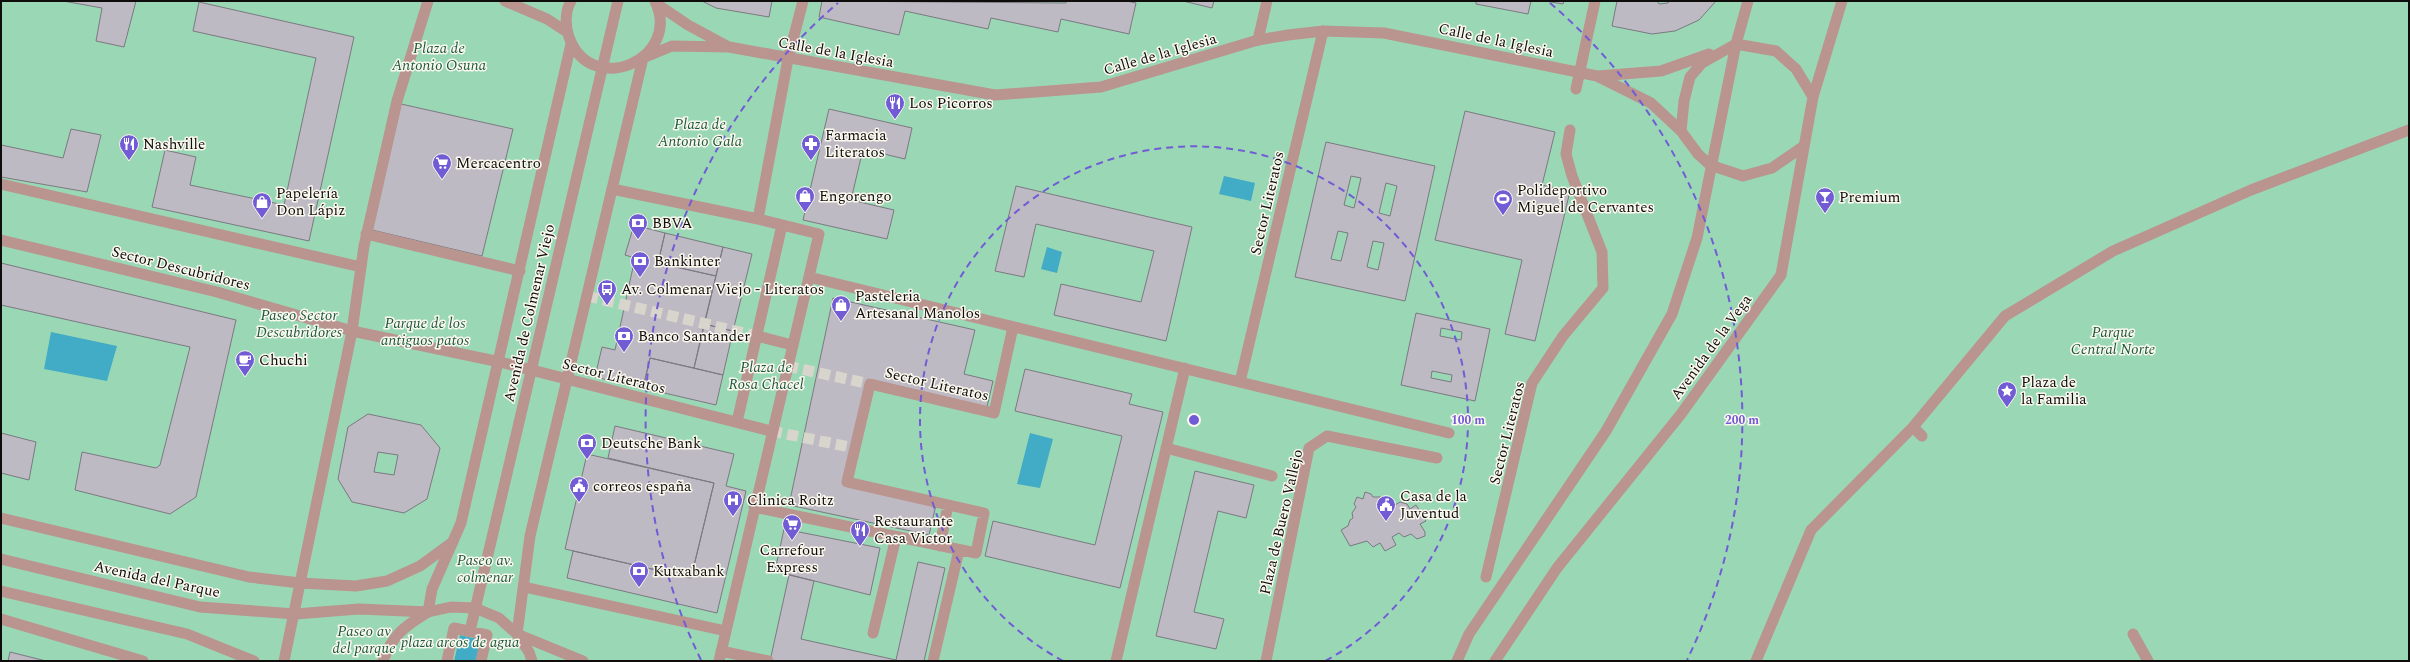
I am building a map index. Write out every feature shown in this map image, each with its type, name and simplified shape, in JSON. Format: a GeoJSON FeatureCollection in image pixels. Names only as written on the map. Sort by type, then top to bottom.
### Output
{"type":"FeatureCollection","features":[{"type":"Feature","properties":{"kind":"street"},"geometry":{"type":"LineString","coordinates":[[284,661],[295,614],[352,330],[366,234],[397,101],[428,1]]}},
{"type":"Feature","properties":{"kind":"street"},"geometry":{"type":"LineString","coordinates":[[505,1],[547,19],[567,32]]}},
{"type":"Feature","properties":{"kind":"street"},"geometry":{"type":"LineString","coordinates":[[571,1],[566,18],[567,32],[571,44],[584,59],[602,68]]}},
{"type":"Feature","properties":{"kind":"street","name":"Avenida de Colmenar Viejo"},"geometry":{"type":"LineString","coordinates":[[470,631],[618,1]]}},
{"type":"Feature","properties":{"kind":"street"},"geometry":{"type":"LineString","coordinates":[[758,219],[788,59],[803,1]]}},
{"type":"Feature","properties":{"kind":"street"},"geometry":{"type":"LineString","coordinates":[[1258,40],[1267,1]]}},
{"type":"Feature","properties":{"kind":"street"},"geometry":{"type":"LineString","coordinates":[[1576,89],[1578,72],[1595,1]]}},
{"type":"Feature","properties":{"kind":"street"},"geometry":{"type":"LineString","coordinates":[[1457,661],[1469,634],[1606,431],[1672,314],[1697,238],[1710,165],[1736,44],[1748,1]]}},
{"type":"Feature","properties":{"kind":"street","name":"Avenida de la Vega"},"geometry":{"type":"LineString","coordinates":[[1495,661],[1556,568],[1681,414],[1781,275],[1813,97],[1842,1]]}},
{"type":"Feature","properties":{"kind":"street"},"geometry":{"type":"LineString","coordinates":[[517,634],[530,536],[643,58],[653,47],[659,33],[660,18],[656,3]]}},
{"type":"Feature","properties":{"kind":"street","name":"Calle de la Iglesia"},"geometry":{"type":"LineString","coordinates":[[656,3],[688,25],[729,47]]}},
{"type":"Feature","properties":{"kind":"street","name":"Calle de la Iglesia"},"geometry":{"type":"LineString","coordinates":[[602,68],[616,69],[630,65],[672,46],[729,47],[788,59],[995,95],[1017,95],[1101,86],[1258,40],[1323,31],[1384,33],[1597,76],[1651,103],[1681,131],[1698,154],[1710,165]]}},
{"type":"Feature","properties":{"kind":"street","name":"Sector Literatos"},"geometry":{"type":"LineString","coordinates":[[1240,382],[1323,31]]}},
{"type":"Feature","properties":{"kind":"street","name":"Avenida de Colmenar Viejo"},"geometry":{"type":"LineString","coordinates":[[428,612],[432,589],[461,523],[500,362],[571,44]]}},
{"type":"Feature","properties":{"kind":"street"},"geometry":{"type":"LineString","coordinates":[[1681,131],[1684,100],[1690,77],[1702,63],[1736,44],[1776,51],[1796,69],[1813,97]]}},
{"type":"Feature","properties":{"kind":"street","name":"Calle de la Iglesia"},"geometry":{"type":"LineString","coordinates":[[1597,76],[1661,71],[1736,44]]}},
{"type":"Feature","properties":{"kind":"street","name":"Sector Literatos"},"geometry":{"type":"LineString","coordinates":[[1486,577],[1532,383],[1563,336],[1603,288],[1602,252],[1572,176],[1566,154],[1570,130]]}},
{"type":"Feature","properties":{"kind":"street"},"geometry":{"type":"LineString","coordinates":[[1756,661],[1811,530],[1913,427],[2005,316],[2113,251],[2251,190],[2409,130]]}},
{"type":"Feature","properties":{"kind":"street"},"geometry":{"type":"LineString","coordinates":[[1710,165],[1743,176],[1772,168],[1804,146]]}},
{"type":"Feature","properties":{"kind":"street"},"geometry":{"type":"LineString","coordinates":[[1,184],[361,267]]}},
{"type":"Feature","properties":{"kind":"street"},"geometry":{"type":"LineString","coordinates":[[612,189],[758,219],[819,234],[771,431],[720,656],[768,661]]}},
{"type":"Feature","properties":{"kind":"street"},"geometry":{"type":"LineString","coordinates":[[737,422],[782,226]]}},
{"type":"Feature","properties":{"kind":"street"},"geometry":{"type":"LineString","coordinates":[[366,234],[520,271]]}},
{"type":"Feature","properties":{"kind":"street","name":"Sector Descubridores"},"geometry":{"type":"LineString","coordinates":[[1,240],[217,292],[352,330],[500,362],[531,371]]}},
{"type":"Feature","properties":{"kind":"street"},"geometry":{"type":"LineString","coordinates":[[809,277],[1449,433]]}},
{"type":"Feature","properties":{"kind":"street","name":"Sector Literatos"},"geometry":{"type":"LineString","coordinates":[[754,508],[976,553],[984,513],[846,482],[870,384],[994,413],[1013,327]]}},
{"type":"Feature","properties":{"kind":"street"},"geometry":{"type":"LineString","coordinates":[[757,336],[792,345]]}},
{"type":"Feature","properties":{"kind":"street"},"geometry":{"type":"LineString","coordinates":[[1116,661],[1185,368]]}},
{"type":"Feature","properties":{"kind":"street","name":"Sector Literatos"},"geometry":{"type":"LineString","coordinates":[[531,371],[771,431]]}},
{"type":"Feature","properties":{"kind":"street"},"geometry":{"type":"LineString","coordinates":[[1913,427],[1922,436]]}},
{"type":"Feature","properties":{"kind":"street","name":"Plaza de Buero Vallejo"},"geometry":{"type":"LineString","coordinates":[[1266,661],[1309,448],[1327,436],[1437,458]]}},
{"type":"Feature","properties":{"kind":"street"},"geometry":{"type":"LineString","coordinates":[[1166,448],[1272,476]]}},
{"type":"Feature","properties":{"kind":"street"},"geometry":{"type":"LineString","coordinates":[[940,546],[948,505]]}},
{"type":"Feature","properties":{"kind":"street"},"geometry":{"type":"LineString","coordinates":[[1,518],[249,577],[300,583],[356,586],[387,581],[420,566],[453,542]]}},
{"type":"Feature","properties":{"kind":"street"},"geometry":{"type":"LineString","coordinates":[[873,633],[896,537]]}},
{"type":"Feature","properties":{"kind":"street"},"geometry":{"type":"LineString","coordinates":[[934,661],[959,550]]}},
{"type":"Feature","properties":{"kind":"street","name":"Avenida del Parque"},"geometry":{"type":"LineString","coordinates":[[1,559],[200,607],[295,614],[359,609],[428,612]]}},
{"type":"Feature","properties":{"kind":"street"},"geometry":{"type":"LineString","coordinates":[[524,587],[726,631]]}},
{"type":"Feature","properties":{"kind":"street"},"geometry":{"type":"LineString","coordinates":[[1,591],[187,634],[254,661]]}},
{"type":"Feature","properties":{"kind":"street"},"geometry":{"type":"LineString","coordinates":[[383,661],[388,647],[403,627],[428,612],[451,607],[475,608],[499,618],[517,634],[529,652],[532,661]]}},
{"type":"Feature","properties":{"kind":"street"},"geometry":{"type":"LineString","coordinates":[[1,619],[143,661]]}},
{"type":"Feature","properties":{"kind":"street"},"geometry":{"type":"LineString","coordinates":[[447,661],[454,628],[487,635],[481,661]]}},
{"type":"Feature","properties":{"kind":"street"},"geometry":{"type":"LineString","coordinates":[[517,634],[583,661]]}},
{"type":"Feature","properties":{"kind":"street"},"geometry":{"type":"LineString","coordinates":[[2133,634],[2148,661]]}},
{"type":"Feature","properties":{"kind":"green space"},"geometry":{"type":"Polygon","coordinates":[[[1,1],[2409,1],[2409,661],[1,661],[1,1]]]}},
{"type":"Feature","properties":{"kind":"water"},"geometry":{"type":"Polygon","coordinates":[[[1224,176],[1255,183],[1251,201],[1219,194],[1224,176]]]}},
{"type":"Feature","properties":{"kind":"water"},"geometry":{"type":"Polygon","coordinates":[[[1047,247],[1062,252],[1057,273],[1041,269],[1047,247]]]}},
{"type":"Feature","properties":{"kind":"water"},"geometry":{"type":"Polygon","coordinates":[[[51,332],[117,346],[107,381],[44,369],[51,332]]]}},
{"type":"Feature","properties":{"kind":"water"},"geometry":{"type":"Polygon","coordinates":[[[1030,433],[1053,439],[1040,488],[1017,484],[1030,433]]]}},
{"type":"Feature","properties":{"kind":"water"},"geometry":{"type":"Polygon","coordinates":[[[460,635],[481,640],[476,661],[454,661],[460,635]]]}},
{"type":"Feature","properties":{"kind":"building"},"geometry":{"type":"Polygon","coordinates":[[[63,1],[136,1],[124,47],[96,41],[102,8],[63,1]]]}},
{"type":"Feature","properties":{"kind":"building"},"geometry":{"type":"Polygon","coordinates":[[[702,1],[772,1],[769,17],[716,8],[702,1]]]}},
{"type":"Feature","properties":{"kind":"building"},"geometry":{"type":"Polygon","coordinates":[[[822,1],[1066,3],[1066,1],[1127,1],[1136,3],[1129,34],[1061,19],[1058,32],[991,18],[988,29],[905,11],[899,35],[819,17],[822,1]]]}},
{"type":"Feature","properties":{"kind":"building"},"geometry":{"type":"Polygon","coordinates":[[[1183,1],[1214,1],[1212,8],[1183,1]]]}},
{"type":"Feature","properties":{"kind":"building"},"geometry":{"type":"Polygon","coordinates":[[[1476,1],[1531,1],[1528,14],[1476,4],[1476,1]]]}},
{"type":"Feature","properties":{"kind":"building"},"geometry":{"type":"Polygon","coordinates":[[[1545,1],[1564,1],[1563,4],[1545,1]]]}},
{"type":"Feature","properties":{"kind":"building"},"geometry":{"type":"Polygon","coordinates":[[[1617,1],[1657,1],[1659,4],[1668,3],[1670,1],[1716,1],[1699,20],[1675,31],[1652,34],[1612,26],[1617,1]]]}},
{"type":"Feature","properties":{"kind":"building"},"geometry":{"type":"Polygon","coordinates":[[[199,2],[354,37],[309,241],[152,207],[165,150],[196,157],[190,185],[284,205],[316,58],[193,31],[199,2]]]}},
{"type":"Feature","properties":{"kind":"building","name":"Mercacentro"},"geometry":{"type":"Polygon","coordinates":[[[401,104],[513,129],[482,256],[372,230],[401,104]]]}},
{"type":"Feature","properties":{"kind":"building"},"geometry":{"type":"Polygon","coordinates":[[[829,109],[912,128],[905,159],[863,149],[851,200],[894,210],[887,239],[803,220],[829,109]]]}},
{"type":"Feature","properties":{"kind":"building","name":"Polideportivo Miguel de Cervantes"},"geometry":{"type":"Polygon","coordinates":[[[1465,111],[1555,132],[1542,185],[1570,191],[1535,341],[1505,334],[1522,260],[1435,240],[1465,111]]]}},
{"type":"Feature","properties":{"kind":"building"},"geometry":{"type":"Polygon","coordinates":[[[71,129],[101,135],[87,192],[1,177],[1,145],[63,158],[71,129]]]}},
{"type":"Feature","properties":{"kind":"building"},"geometry":{"type":"Polygon","coordinates":[[[1326,142],[1435,166],[1405,301],[1295,277],[1326,142]],[[1351,176],[1344,205],[1354,208],[1361,178],[1351,176]],[[1386,183],[1379,213],[1390,216],[1397,186],[1386,183]],[[1338,231],[1331,259],[1341,261],[1348,233],[1338,231]],[[1373,241],[1367,267],[1378,270],[1384,243],[1373,241]]]}},
{"type":"Feature","properties":{"kind":"building"},"geometry":{"type":"Polygon","coordinates":[[[1016,186],[1192,227],[1166,341],[1054,315],[1061,284],[1141,302],[1154,251],[1036,224],[1024,277],[995,271],[1016,186]]]}},
{"type":"Feature","properties":{"kind":"building"},"geometry":{"type":"Polygon","coordinates":[[[634,225],[665,233],[658,263],[716,276],[694,368],[650,358],[643,388],[595,377],[602,347],[615,350],[635,258],[625,255],[634,225]]]}},
{"type":"Feature","properties":{"kind":"building"},"geometry":{"type":"Polygon","coordinates":[[[665,233],[723,247],[716,276],[658,263],[665,233]]]}},
{"type":"Feature","properties":{"kind":"building"},"geometry":{"type":"Polygon","coordinates":[[[723,247],[752,254],[733,331],[704,324],[723,247]]]}},
{"type":"Feature","properties":{"kind":"building"},"geometry":{"type":"Polygon","coordinates":[[[1,263],[236,320],[196,497],[170,514],[75,490],[82,452],[156,468],[160,465],[190,347],[1,305],[1,263]]]}},
{"type":"Feature","properties":{"kind":"building"},"geometry":{"type":"Polygon","coordinates":[[[833,298],[975,330],[964,374],[993,381],[987,407],[868,379],[843,485],[936,505],[929,535],[789,505],[833,298]]]}},
{"type":"Feature","properties":{"kind":"building"},"geometry":{"type":"Polygon","coordinates":[[[1416,313],[1490,329],[1475,401],[1401,385],[1416,313]],[[1441,328],[1440,336],[1461,340],[1462,332],[1441,328]],[[1432,371],[1431,378],[1451,382],[1452,375],[1432,371]]]}},
{"type":"Feature","properties":{"kind":"building"},"geometry":{"type":"Polygon","coordinates":[[[704,324],[733,331],[723,375],[694,368],[704,324]]]}},
{"type":"Feature","properties":{"kind":"building"},"geometry":{"type":"Polygon","coordinates":[[[650,358],[723,375],[716,405],[643,388],[650,358]]]}},
{"type":"Feature","properties":{"kind":"building"},"geometry":{"type":"Polygon","coordinates":[[[1025,369],[1132,394],[1129,404],[1163,412],[1120,588],[985,556],[993,521],[1095,545],[1122,436],[1015,411],[1025,369]]]}},
{"type":"Feature","properties":{"kind":"building"},"geometry":{"type":"Polygon","coordinates":[[[368,414],[421,425],[440,448],[427,499],[404,513],[352,502],[338,479],[348,427],[368,414]],[[378,452],[374,472],[394,475],[398,455],[378,452]]]}},
{"type":"Feature","properties":{"kind":"building"},"geometry":{"type":"Polygon","coordinates":[[[615,426],[734,454],[726,486],[746,491],[717,613],[567,578],[573,551],[691,578],[714,483],[608,458],[615,426]]]}},
{"type":"Feature","properties":{"kind":"building"},"geometry":{"type":"Polygon","coordinates":[[[1,433],[36,442],[29,480],[1,473],[1,433]]]}},
{"type":"Feature","properties":{"kind":"building"},"geometry":{"type":"Polygon","coordinates":[[[587,454],[714,483],[691,578],[565,549],[587,454]]]}},
{"type":"Feature","properties":{"kind":"building"},"geometry":{"type":"Polygon","coordinates":[[[1195,471],[1254,485],[1246,518],[1218,511],[1194,612],[1224,619],[1216,649],[1156,636],[1195,471]]]}},
{"type":"Feature","properties":{"kind":"building","name":"Casa de la Juventud"},"geometry":{"type":"Polygon","coordinates":[[[1365,492],[1371,494],[1373,497],[1381,497],[1384,502],[1389,499],[1393,501],[1395,505],[1400,502],[1407,504],[1410,509],[1416,505],[1426,521],[1420,524],[1425,532],[1425,536],[1417,539],[1411,534],[1404,537],[1399,533],[1392,537],[1396,545],[1385,551],[1380,543],[1373,547],[1367,541],[1350,546],[1341,530],[1348,526],[1350,520],[1353,518],[1352,513],[1356,507],[1354,504],[1357,497],[1363,499],[1365,492]]]}},
{"type":"Feature","properties":{"kind":"building"},"geometry":{"type":"Polygon","coordinates":[[[784,529],[880,548],[870,595],[775,571],[784,529]]]}},
{"type":"Feature","properties":{"kind":"building"},"geometry":{"type":"Polygon","coordinates":[[[918,562],[945,568],[924,661],[770,661],[789,575],[814,581],[801,639],[896,660],[918,562]]]}},
{"type":"Feature","properties":{"kind":"building"},"geometry":{"type":"Polygon","coordinates":[[[10,652],[46,661],[8,661],[10,652]]]}},
{"type":"Feature","properties":{"kind":"tunnel"},"geometry":{"type":"LineString","coordinates":[[587,296],[757,336]]}},
{"type":"Feature","properties":{"kind":"tunnel"},"geometry":{"type":"LineString","coordinates":[[787,366],[870,384]]}},
{"type":"Feature","properties":{"kind":"tunnel"},"geometry":{"type":"LineString","coordinates":[[771,431],[855,448]]}},
{"type":"Feature","properties":{"kind":"place","name":"Los Picorros"},"geometry":{"type":"Point","coordinates":[895,120]}},
{"type":"Feature","properties":{"kind":"place","name":"Nashville"},"geometry":{"type":"Point","coordinates":[129,161]}},
{"type":"Feature","properties":{"kind":"place","name":"Farmacia Literatos"},"geometry":{"type":"Point","coordinates":[811,161]}},
{"type":"Feature","properties":{"kind":"place","name":"Mercacentro"},"geometry":{"type":"Point","coordinates":[442,180]}},
{"type":"Feature","properties":{"kind":"place","name":"Engorengo"},"geometry":{"type":"Point","coordinates":[805,213]}},
{"type":"Feature","properties":{"kind":"place","name":"Premium"},"geometry":{"type":"Point","coordinates":[1825,214]}},
{"type":"Feature","properties":{"kind":"place","name":"Polideportivo Miguel de Cervantes"},"geometry":{"type":"Point","coordinates":[1503,216]}},
{"type":"Feature","properties":{"kind":"place","name":"Papelería Don Lápiz"},"geometry":{"type":"Point","coordinates":[262,219]}},
{"type":"Feature","properties":{"kind":"place","name":"BBVA"},"geometry":{"type":"Point","coordinates":[638,240]}},
{"type":"Feature","properties":{"kind":"place","name":"Bankinter"},"geometry":{"type":"Point","coordinates":[640,278]}},
{"type":"Feature","properties":{"kind":"place","name":"Av. Colmenar Viejo - Literatos"},"geometry":{"type":"Point","coordinates":[607,306]}},
{"type":"Feature","properties":{"kind":"place","name":"Pasteleria Artesanal Manolos"},"geometry":{"type":"Point","coordinates":[841,322]}},
{"type":"Feature","properties":{"kind":"place","name":"Banco Santander"},"geometry":{"type":"Point","coordinates":[624,353]}},
{"type":"Feature","properties":{"kind":"place","name":"Chuchi"},"geometry":{"type":"Point","coordinates":[245,377]}},
{"type":"Feature","properties":{"kind":"place","name":"Plaza de la Familia"},"geometry":{"type":"Point","coordinates":[2007,408]}},
{"type":"Feature","properties":{"kind":"place","name":"Deutsche Bank"},"geometry":{"type":"Point","coordinates":[587,460]}},
{"type":"Feature","properties":{"kind":"place","name":"correos españa"},"geometry":{"type":"Point","coordinates":[579,503]}},
{"type":"Feature","properties":{"kind":"place","name":"Clinica Roitz"},"geometry":{"type":"Point","coordinates":[733,517]}},
{"type":"Feature","properties":{"kind":"place","name":"Casa de la Juventud"},"geometry":{"type":"Point","coordinates":[1386,522]}},
{"type":"Feature","properties":{"kind":"place","name":"Carrefour Express"},"geometry":{"type":"Point","coordinates":[792,541]}},
{"type":"Feature","properties":{"kind":"place","name":"Restaurante Casa Victor"},"geometry":{"type":"Point","coordinates":[860,547]}},
{"type":"Feature","properties":{"kind":"place","name":"Kutxabank"},"geometry":{"type":"Point","coordinates":[639,588]}},
{"type":"Feature","properties":{"kind":"park label","name":"Plaza de Antonio Osuna"},"geometry":{"type":"Point","coordinates":[439,56]}},
{"type":"Feature","properties":{"kind":"park label","name":"Plaza de Antonio Gala"},"geometry":{"type":"Point","coordinates":[700,132]}},
{"type":"Feature","properties":{"kind":"park label","name":"Paseo Sector Descubridores"},"geometry":{"type":"Point","coordinates":[299,324]}},
{"type":"Feature","properties":{"kind":"park label","name":"Parque de los antiguos patos"},"geometry":{"type":"Point","coordinates":[425,332]}},
{"type":"Feature","properties":{"kind":"park label","name":"Parque Central Norte"},"geometry":{"type":"Point","coordinates":[2113,340]}},
{"type":"Feature","properties":{"kind":"park label","name":"Plaza de Rosa Chacel"},"geometry":{"type":"Point","coordinates":[766,376]}},
{"type":"Feature","properties":{"kind":"park label","name":"Paseo av. colmenar"},"geometry":{"type":"Point","coordinates":[485,568]}},
{"type":"Feature","properties":{"kind":"park label","name":"Paseo av del parque"},"geometry":{"type":"Point","coordinates":[364,640]}},
{"type":"Feature","properties":{"kind":"park label","name":"plaza arcos de agua"},"geometry":{"type":"Point","coordinates":[460,642]}}]}
